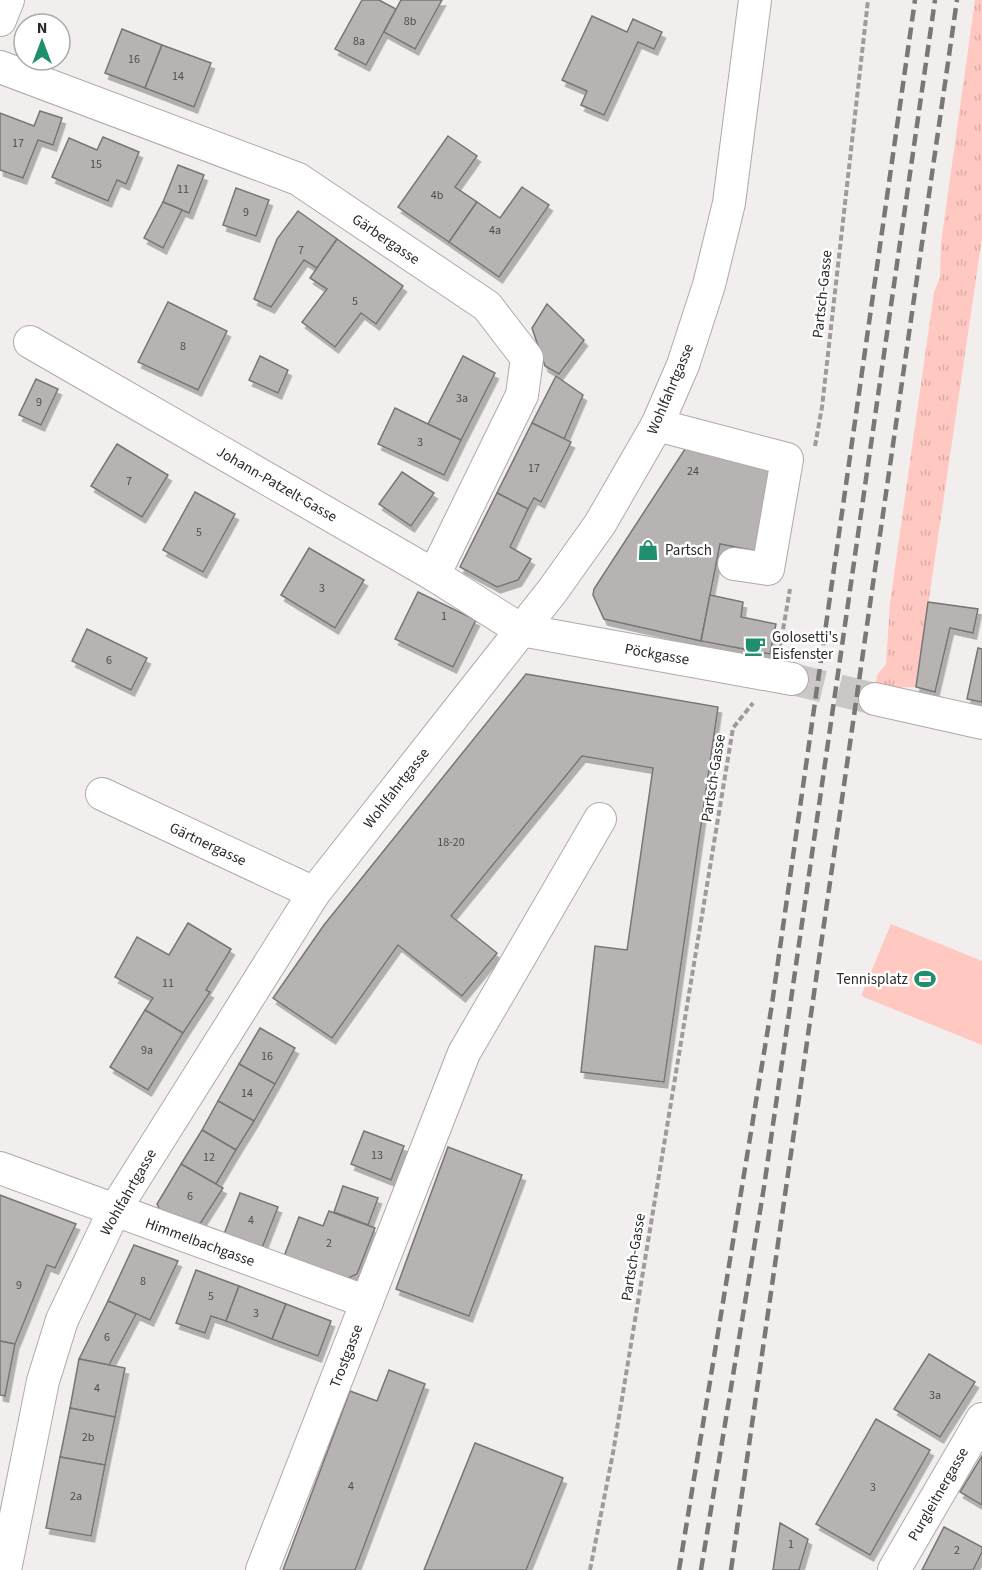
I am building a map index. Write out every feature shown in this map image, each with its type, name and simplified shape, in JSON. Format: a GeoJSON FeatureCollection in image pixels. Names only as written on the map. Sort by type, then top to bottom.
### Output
{"type":"FeatureCollection","features":[{"type":"Feature","properties":{"kind":"street"},"geometry":{"type":"LineString","coordinates":[[0,20],[8,0]]}},
{"type":"Feature","properties":{"kind":"street","name":"Wohlfahrtgasse"},"geometry":{"type":"LineString","coordinates":[[5,1570],[43,1381],[62,1320],[114,1211],[314,893],[521,630],[600,524],[657,425],[683,364],[706,295],[729,203],[755,0]]}},
{"type":"Feature","properties":{"kind":"street","name":"Gärbergasse"},"geometry":{"type":"LineString","coordinates":[[0,68],[298,179],[487,306],[527,358],[522,395],[434,575]]}},
{"type":"Feature","properties":{"kind":"street","name":"Johann-Patzelt-Gasse"},"geometry":{"type":"LineString","coordinates":[[30,342],[434,575],[521,630]]}},
{"type":"Feature","properties":{"kind":"street"},"geometry":{"type":"LineString","coordinates":[[657,425],[787,459],[768,569],[734,564]]}},
{"type":"Feature","properties":{"kind":"street","name":"Pöckgasse"},"geometry":{"type":"LineString","coordinates":[[521,630],[784,677]]}},
{"type":"Feature","properties":{"kind":"street"},"geometry":{"type":"LineString","coordinates":[[875,699],[982,723]]}},
{"type":"Feature","properties":{"kind":"street","name":"Gärtnergasse"},"geometry":{"type":"LineString","coordinates":[[102,794],[314,893]]}},
{"type":"Feature","properties":{"kind":"street","name":"Trostgasse"},"geometry":{"type":"LineString","coordinates":[[262,1570],[464,1053],[600,819]]}},
{"type":"Feature","properties":{"kind":"street","name":"Himmelbachgasse"},"geometry":{"type":"LineString","coordinates":[[0,1168],[367,1302]]}},
{"type":"Feature","properties":{"kind":"street","name":"Purgleitnergasse"},"geometry":{"type":"LineString","coordinates":[[894,1570],[982,1419]]}},
{"type":"Feature","properties":{"kind":"path","name":"Partsch-Gasse"},"geometry":{"type":"LineString","coordinates":[[814,454],[822,407],[868,0]]}},
{"type":"Feature","properties":{"kind":"path","name":"Partsch-Gasse"},"geometry":{"type":"LineString","coordinates":[[590,1570],[613,1453],[733,728],[784,677],[791,582]]}},
{"type":"Feature","properties":{"kind":"green space"},"geometry":{"type":"Polygon","coordinates":[[[975,0],[982,0],[982,238],[916,687],[875,688],[877,675],[886,664],[890,603],[934,292],[940,278],[941,243],[975,0]]]}},
{"type":"Feature","properties":{"kind":"green space","name":"Tennisplatz"},"geometry":{"type":"Polygon","coordinates":[[[891,924],[982,961],[982,1045],[861,996],[891,924]]]}},
{"type":"Feature","properties":{"kind":"building"},"geometry":{"type":"Polygon","coordinates":[[[362,0],[379,0],[396,9],[366,65],[335,49],[362,0]]]}},
{"type":"Feature","properties":{"kind":"building"},"geometry":{"type":"Polygon","coordinates":[[[401,0],[442,0],[415,49],[384,32],[401,0]]]}},
{"type":"Feature","properties":{"kind":"building"},"geometry":{"type":"Polygon","coordinates":[[[592,16],[627,32],[633,19],[662,32],[654,49],[638,42],[604,115],[581,105],[587,91],[562,80],[592,16]]]}},
{"type":"Feature","properties":{"kind":"building"},"geometry":{"type":"Polygon","coordinates":[[[122,29],[162,45],[145,88],[105,73],[122,29]]]}},
{"type":"Feature","properties":{"kind":"building"},"geometry":{"type":"Polygon","coordinates":[[[162,45],[211,63],[194,107],[145,88],[162,45]]]}},
{"type":"Feature","properties":{"kind":"building"},"geometry":{"type":"Polygon","coordinates":[[[40,111],[62,118],[53,145],[38,140],[23,178],[0,170],[0,113],[34,126],[40,111]]]}},
{"type":"Feature","properties":{"kind":"building"},"geometry":{"type":"Polygon","coordinates":[[[448,136],[477,156],[455,187],[477,202],[449,242],[398,207],[448,136]]]}},
{"type":"Feature","properties":{"kind":"building"},"geometry":{"type":"Polygon","coordinates":[[[103,137],[139,152],[126,184],[117,180],[108,201],[52,177],[69,138],[97,150],[103,137]]]}},
{"type":"Feature","properties":{"kind":"building"},"geometry":{"type":"Polygon","coordinates":[[[178,165],[204,175],[189,213],[163,202],[178,165]]]}},
{"type":"Feature","properties":{"kind":"building"},"geometry":{"type":"Polygon","coordinates":[[[522,187],[549,205],[499,277],[449,242],[477,202],[500,218],[522,187]]]}},
{"type":"Feature","properties":{"kind":"building"},"geometry":{"type":"Polygon","coordinates":[[[236,188],[269,200],[256,236],[223,225],[236,188]]]}},
{"type":"Feature","properties":{"kind":"building"},"geometry":{"type":"Polygon","coordinates":[[[163,202],[182,210],[163,248],[144,238],[163,202]]]}},
{"type":"Feature","properties":{"kind":"building"},"geometry":{"type":"Polygon","coordinates":[[[298,211],[337,239],[317,268],[304,260],[271,307],[254,299],[277,239],[298,211]]]}},
{"type":"Feature","properties":{"kind":"building"},"geometry":{"type":"Polygon","coordinates":[[[337,239],[403,286],[376,324],[361,313],[335,347],[302,322],[327,289],[310,278],[337,239]]]}},
{"type":"Feature","properties":{"kind":"building"},"geometry":{"type":"Polygon","coordinates":[[[168,302],[227,331],[198,390],[138,362],[168,302]]]}},
{"type":"Feature","properties":{"kind":"building"},"geometry":{"type":"Polygon","coordinates":[[[547,304],[584,340],[559,374],[545,366],[532,328],[547,304]]]}},
{"type":"Feature","properties":{"kind":"building"},"geometry":{"type":"Polygon","coordinates":[[[260,356],[288,370],[278,393],[249,380],[260,356]]]}},
{"type":"Feature","properties":{"kind":"building"},"geometry":{"type":"Polygon","coordinates":[[[463,356],[495,373],[461,440],[428,424],[463,356]]]}},
{"type":"Feature","properties":{"kind":"building"},"geometry":{"type":"Polygon","coordinates":[[[556,376],[583,395],[564,439],[532,423],[556,376]]]}},
{"type":"Feature","properties":{"kind":"building"},"geometry":{"type":"Polygon","coordinates":[[[36,379],[58,389],[41,425],[19,415],[36,379]]]}},
{"type":"Feature","properties":{"kind":"building"},"geometry":{"type":"Polygon","coordinates":[[[395,408],[461,440],[444,475],[378,444],[395,408]]]}},
{"type":"Feature","properties":{"kind":"building"},"geometry":{"type":"Polygon","coordinates":[[[532,423],[571,442],[541,502],[534,498],[528,509],[497,493],[532,423]]]}},
{"type":"Feature","properties":{"kind":"building"},"geometry":{"type":"Polygon","coordinates":[[[117,444],[168,475],[142,517],[91,486],[117,444]]]}},
{"type":"Feature","properties":{"kind":"building"},"geometry":{"type":"Polygon","coordinates":[[[685,449],[778,467],[765,553],[720,544],[701,641],[604,619],[593,595],[594,589],[685,449]]]}},
{"type":"Feature","properties":{"kind":"building"},"geometry":{"type":"Polygon","coordinates":[[[402,472],[434,493],[411,526],[379,504],[402,472]]]}},
{"type":"Feature","properties":{"kind":"building"},"geometry":{"type":"Polygon","coordinates":[[[195,492],[235,514],[203,572],[163,550],[195,492]]]}},
{"type":"Feature","properties":{"kind":"building"},"geometry":{"type":"Polygon","coordinates":[[[497,493],[528,509],[510,547],[531,559],[518,580],[497,587],[460,567],[497,493]]]}},
{"type":"Feature","properties":{"kind":"building"},"geometry":{"type":"Polygon","coordinates":[[[309,548],[364,580],[335,628],[281,595],[309,548]]]}},
{"type":"Feature","properties":{"kind":"building"},"geometry":{"type":"Polygon","coordinates":[[[418,592],[476,620],[453,667],[395,639],[418,592]]]}},
{"type":"Feature","properties":{"kind":"building"},"geometry":{"type":"Polygon","coordinates":[[[710,595],[743,602],[741,617],[776,624],[770,654],[701,641],[710,595]]]}},
{"type":"Feature","properties":{"kind":"building"},"geometry":{"type":"Polygon","coordinates":[[[928,602],[978,609],[973,633],[950,628],[935,692],[916,687],[928,602]]]}},
{"type":"Feature","properties":{"kind":"building"},"geometry":{"type":"Polygon","coordinates":[[[87,629],[147,658],[131,690],[72,661],[87,629]]]}},
{"type":"Feature","properties":{"kind":"building"},"geometry":{"type":"Polygon","coordinates":[[[978,648],[982,649],[982,702],[967,699],[978,648]]]}},
{"type":"Feature","properties":{"kind":"building"},"geometry":{"type":"Polygon","coordinates":[[[526,674],[718,707],[664,1082],[581,1072],[595,946],[627,950],[653,768],[582,756],[451,916],[497,953],[462,996],[398,945],[332,1038],[273,998],[324,925],[526,674]]]}},
{"type":"Feature","properties":{"kind":"building"},"geometry":{"type":"Polygon","coordinates":[[[188,923],[231,949],[206,990],[210,992],[183,1033],[145,1010],[153,998],[115,977],[137,937],[169,955],[188,923]]]}},
{"type":"Feature","properties":{"kind":"building"},"geometry":{"type":"Polygon","coordinates":[[[145,1010],[183,1033],[148,1090],[110,1067],[145,1010]]]}},
{"type":"Feature","properties":{"kind":"building"},"geometry":{"type":"Polygon","coordinates":[[[260,1028],[295,1048],[275,1084],[239,1064],[260,1028]]]}},
{"type":"Feature","properties":{"kind":"building"},"geometry":{"type":"Polygon","coordinates":[[[239,1064],[275,1084],[254,1121],[218,1101],[239,1064]]]}},
{"type":"Feature","properties":{"kind":"building"},"geometry":{"type":"Polygon","coordinates":[[[218,1101],[254,1121],[236,1150],[202,1130],[218,1101]]]}},
{"type":"Feature","properties":{"kind":"building"},"geometry":{"type":"Polygon","coordinates":[[[202,1130],[236,1150],[216,1184],[181,1164],[202,1130]]]}},
{"type":"Feature","properties":{"kind":"building"},"geometry":{"type":"Polygon","coordinates":[[[364,1131],[404,1146],[391,1180],[351,1164],[364,1131]]]}},
{"type":"Feature","properties":{"kind":"building"},"geometry":{"type":"Polygon","coordinates":[[[448,1147],[522,1175],[469,1316],[396,1289],[448,1147]]]}},
{"type":"Feature","properties":{"kind":"building"},"geometry":{"type":"Polygon","coordinates":[[[181,1164],[223,1188],[198,1227],[161,1212],[157,1204],[181,1164]]]}},
{"type":"Feature","properties":{"kind":"building"},"geometry":{"type":"Polygon","coordinates":[[[343,1186],[378,1198],[368,1225],[334,1212],[343,1186]]]}},
{"type":"Feature","properties":{"kind":"building"},"geometry":{"type":"Polygon","coordinates":[[[240,1193],[278,1207],[262,1248],[224,1234],[240,1193]]]}},
{"type":"Feature","properties":{"kind":"building"},"geometry":{"type":"Polygon","coordinates":[[[0,1195],[76,1224],[55,1268],[47,1265],[15,1344],[0,1341],[0,1195]]]}},
{"type":"Feature","properties":{"kind":"building"},"geometry":{"type":"Polygon","coordinates":[[[329,1211],[375,1228],[357,1274],[342,1281],[283,1259],[299,1217],[323,1226],[329,1211]]]}},
{"type":"Feature","properties":{"kind":"building"},"geometry":{"type":"Polygon","coordinates":[[[134,1245],[178,1261],[150,1320],[108,1301],[134,1245]]]}},
{"type":"Feature","properties":{"kind":"building"},"geometry":{"type":"Polygon","coordinates":[[[196,1270],[239,1286],[226,1321],[211,1316],[205,1333],[176,1323],[196,1270]]]}},
{"type":"Feature","properties":{"kind":"building"},"geometry":{"type":"Polygon","coordinates":[[[239,1286],[286,1304],[272,1339],[226,1321],[239,1286]]]}},
{"type":"Feature","properties":{"kind":"building"},"geometry":{"type":"Polygon","coordinates":[[[108,1301],[136,1314],[109,1365],[79,1359],[108,1301]]]}},
{"type":"Feature","properties":{"kind":"building"},"geometry":{"type":"Polygon","coordinates":[[[286,1304],[331,1321],[318,1356],[272,1339],[286,1304]]]}},
{"type":"Feature","properties":{"kind":"building"},"geometry":{"type":"Polygon","coordinates":[[[0,1341],[15,1344],[5,1396],[0,1395],[0,1341]]]}},
{"type":"Feature","properties":{"kind":"building"},"geometry":{"type":"Polygon","coordinates":[[[929,1354],[975,1382],[940,1437],[894,1409],[929,1354]]]}},
{"type":"Feature","properties":{"kind":"building"},"geometry":{"type":"Polygon","coordinates":[[[79,1359],[125,1368],[115,1417],[70,1408],[79,1359]]]}},
{"type":"Feature","properties":{"kind":"building"},"geometry":{"type":"Polygon","coordinates":[[[389,1370],[425,1384],[355,1570],[283,1570],[350,1391],[377,1401],[389,1370]]]}},
{"type":"Feature","properties":{"kind":"building"},"geometry":{"type":"Polygon","coordinates":[[[70,1408],[115,1417],[105,1465],[60,1457],[70,1408]]]}},
{"type":"Feature","properties":{"kind":"building"},"geometry":{"type":"Polygon","coordinates":[[[876,1419],[930,1450],[870,1555],[816,1524],[876,1419]]]}},
{"type":"Feature","properties":{"kind":"building"},"geometry":{"type":"Polygon","coordinates":[[[475,1443],[563,1478],[526,1570],[424,1570],[475,1443]]]}},
{"type":"Feature","properties":{"kind":"building"},"geometry":{"type":"Polygon","coordinates":[[[982,1456],[982,1505],[960,1492],[982,1456]]]}},
{"type":"Feature","properties":{"kind":"building"},"geometry":{"type":"Polygon","coordinates":[[[60,1457],[105,1465],[91,1536],[46,1528],[60,1457]]]}},
{"type":"Feature","properties":{"kind":"building"},"geometry":{"type":"Polygon","coordinates":[[[780,1523],[808,1539],[799,1570],[773,1570],[780,1523]]]}},
{"type":"Feature","properties":{"kind":"building"},"geometry":{"type":"Polygon","coordinates":[[[944,1527],[982,1547],[982,1552],[973,1570],[922,1570],[944,1527]]]}},
{"type":"Feature","properties":{"kind":"tunnel"},"geometry":{"type":"LineString","coordinates":[[792,679],[875,699]]}},
{"type":"Feature","properties":{"kind":"railway"},"geometry":{"type":"LineString","coordinates":[[679,1570],[772,1004],[915,0]]}},
{"type":"Feature","properties":{"kind":"railway"},"geometry":{"type":"LineString","coordinates":[[701,1570],[764,1187],[935,0]]}},
{"type":"Feature","properties":{"kind":"railway"},"geometry":{"type":"LineString","coordinates":[[731,1570],[957,0]]}},
{"type":"Feature","properties":{"kind":"place","name":"Partsch"},"geometry":{"type":"Point","coordinates":[648,550]}},
{"type":"Feature","properties":{"kind":"place","name":"Golosetti's Eisfenster"},"geometry":{"type":"Point","coordinates":[755,646]}},
{"type":"Feature","properties":{"kind":"place","name":"Tennisplatz"},"geometry":{"type":"Point","coordinates":[925,979]}}]}
